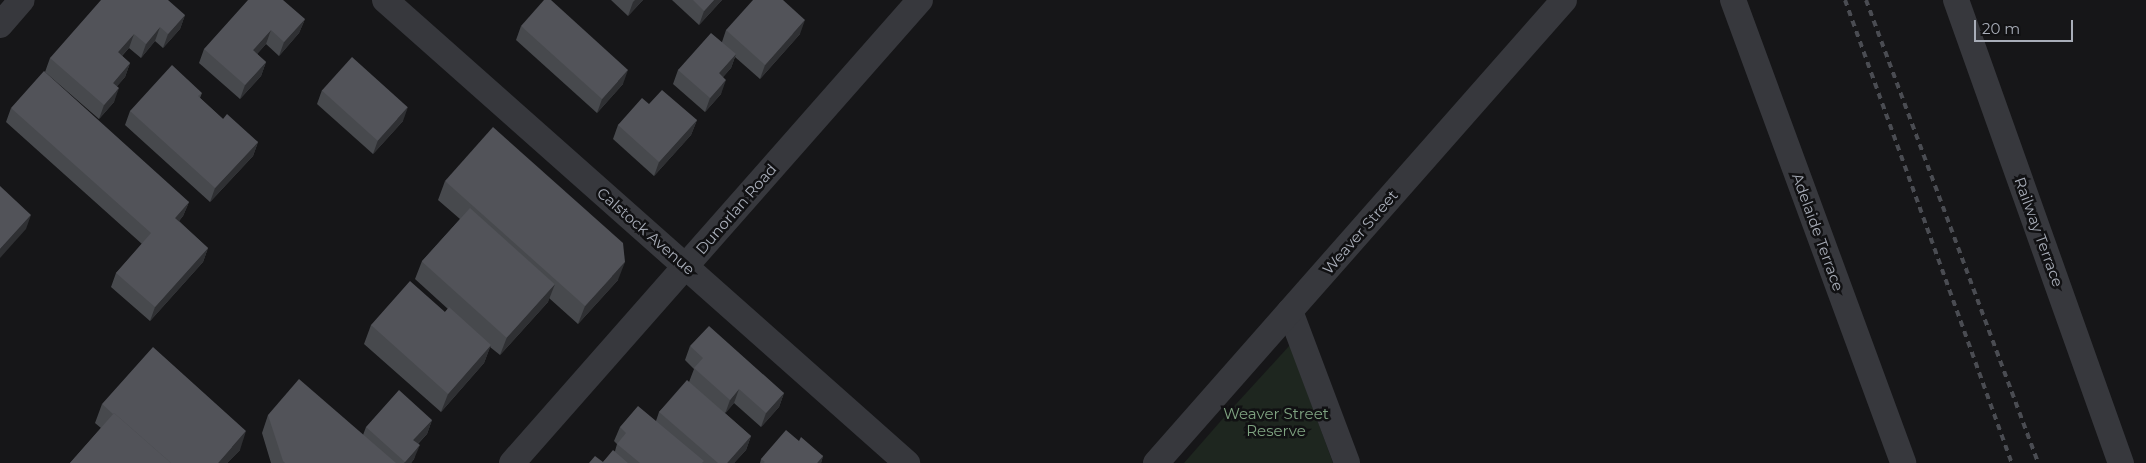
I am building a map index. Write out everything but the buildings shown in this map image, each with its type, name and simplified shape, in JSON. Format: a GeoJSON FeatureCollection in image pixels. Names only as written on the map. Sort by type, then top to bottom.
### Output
{"type":"FeatureCollection","features":[{"type":"Feature","properties":{"kind":"street"},"geometry":{"type":"LineString","coordinates":[[0,25],[22,0]]}},
{"type":"Feature","properties":{"kind":"street","name":"Calstock Avenue"},"geometry":{"type":"LineString","coordinates":[[385,0],[907,463]]}},
{"type":"Feature","properties":{"kind":"street","name":"Dunorlan Road"},"geometry":{"type":"LineString","coordinates":[[512,463],[920,0]]}},
{"type":"Feature","properties":{"kind":"street","name":"Weaver Street"},"geometry":{"type":"LineString","coordinates":[[1156,463],[1564,0]]}},
{"type":"Feature","properties":{"kind":"street","name":"Adelaide Terrace"},"geometry":{"type":"LineString","coordinates":[[1733,0],[1903,463]]}},
{"type":"Feature","properties":{"kind":"street","name":"Railway Terrace"},"geometry":{"type":"LineString","coordinates":[[1956,0],[2121,463]]}},
{"type":"Feature","properties":{"kind":"street"},"geometry":{"type":"LineString","coordinates":[[1290,311],[1347,463]]}},
{"type":"Feature","properties":{"kind":"green space","name":"Weaver Street Reserve"},"geometry":{"type":"Polygon","coordinates":[[[1290,345],[1333,463],[1184,463],[1226,415],[1290,345]]]}},
{"type":"Feature","properties":{"kind":"railway"},"geometry":{"type":"LineString","coordinates":[[1845,0],[2012,463]]}},
{"type":"Feature","properties":{"kind":"railway"},"geometry":{"type":"LineString","coordinates":[[1866,0],[2038,463]]}}]}
